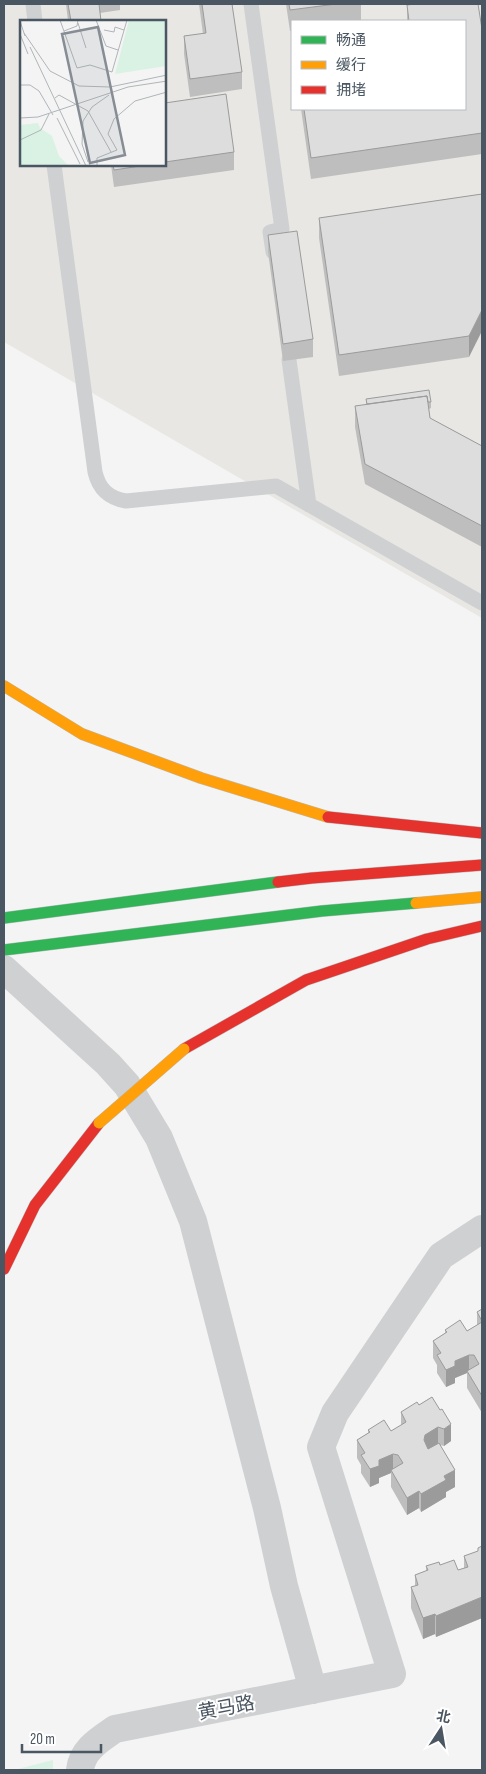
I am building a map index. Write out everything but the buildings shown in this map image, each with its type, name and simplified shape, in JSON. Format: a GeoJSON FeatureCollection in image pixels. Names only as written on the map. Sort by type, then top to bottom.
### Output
{"type":"FeatureCollection","features":[{"type":"Feature","properties":{"kind":"highway"},"geometry":{"type":"LineString","coordinates":[[4,686],[82,734],[201,778],[330,817],[482,833]]}},
{"type":"Feature","properties":{"kind":"highway"},"geometry":{"type":"LineString","coordinates":[[4,918],[312,878],[482,865]]}},
{"type":"Feature","properties":{"kind":"highway"},"geometry":{"type":"LineString","coordinates":[[4,950],[322,911],[482,897]]}},
{"type":"Feature","properties":{"kind":"highway"},"geometry":{"type":"LineString","coordinates":[[4,1269],[35,1205],[99,1123],[184,1048],[306,980],[427,939],[482,926]]}},
{"type":"Feature","properties":{"kind":"street"},"geometry":{"type":"LineString","coordinates":[[4,969],[121,1078],[143,1109],[160,1138],[193,1221],[267,1508],[284,1586],[313,1690]]}},
{"type":"Feature","properties":{"kind":"street","name":"黄马路"},"geometry":{"type":"LineString","coordinates":[[80,1770],[80,1764],[89,1748],[114,1729],[392,1674],[321,1447],[335,1413],[441,1256],[482,1229]]}},
{"type":"Feature","properties":{"kind":"lane"},"geometry":{"type":"LineString","coordinates":[[33,4],[35,20]]}},
{"type":"Feature","properties":{"kind":"lane"},"geometry":{"type":"LineString","coordinates":[[251,4],[282,229],[270,232],[273,252]]}},
{"type":"Feature","properties":{"kind":"lane"},"geometry":{"type":"LineString","coordinates":[[54,166],[95,472],[102,489],[109,496],[117,500],[126,501],[276,486],[482,603]]}},
{"type":"Feature","properties":{"kind":"lane"},"geometry":{"type":"LineString","coordinates":[[289,360],[309,505]]}},
{"type":"Feature","properties":{"kind":"shaded area"},"geometry":{"type":"Polygon","coordinates":[[[4,4],[482,4],[482,618],[4,342],[4,4]]]}},
{"type":"Feature","properties":{"kind":"green space"},"geometry":{"type":"Polygon","coordinates":[[[53,1760],[53,1770],[14,1770],[53,1760]]]}},
{"type":"Feature","properties":{"kind":"traffic: fast"},"geometry":{"type":"LineString","coordinates":[[4,918],[278,882]]}},
{"type":"Feature","properties":{"kind":"traffic: fast"},"geometry":{"type":"LineString","coordinates":[[4,950],[322,911],[416,903]]}},
{"type":"Feature","properties":{"kind":"traffic: slow"},"geometry":{"type":"LineString","coordinates":[[4,686],[82,734],[201,778],[328,817]]}},
{"type":"Feature","properties":{"kind":"traffic: slow"},"geometry":{"type":"LineString","coordinates":[[416,903],[482,897]]}},
{"type":"Feature","properties":{"kind":"traffic: slow"},"geometry":{"type":"LineString","coordinates":[[99,1123],[184,1049]]}},
{"type":"Feature","properties":{"kind":"traffic: jam"},"geometry":{"type":"LineString","coordinates":[[328,817],[482,833]]}},
{"type":"Feature","properties":{"kind":"traffic: jam"},"geometry":{"type":"LineString","coordinates":[[278,882],[482,865]]}},
{"type":"Feature","properties":{"kind":"traffic: jam"},"geometry":{"type":"LineString","coordinates":[[184,1049],[306,980],[427,939],[482,926]]}},
{"type":"Feature","properties":{"kind":"traffic: jam"},"geometry":{"type":"LineString","coordinates":[[4,1269],[35,1205],[99,1123]]}}]}
